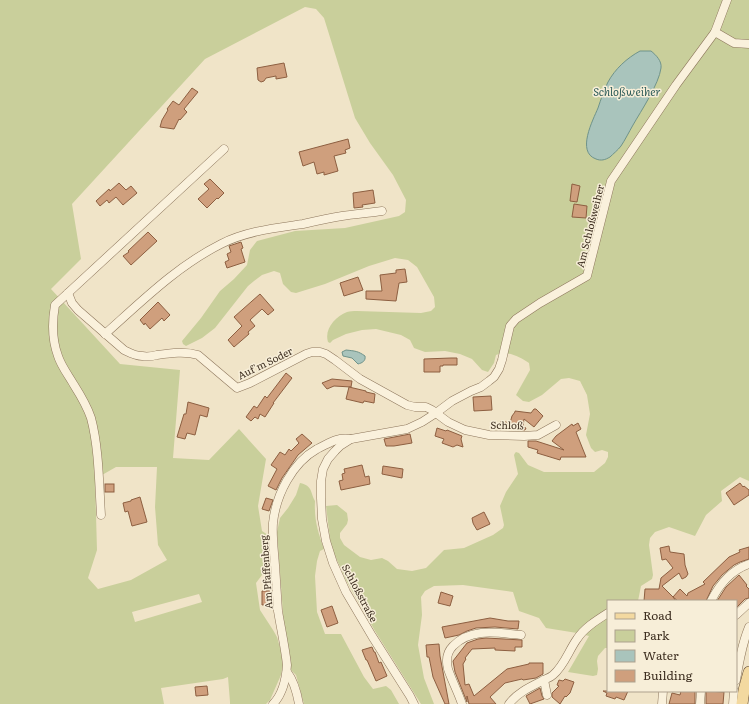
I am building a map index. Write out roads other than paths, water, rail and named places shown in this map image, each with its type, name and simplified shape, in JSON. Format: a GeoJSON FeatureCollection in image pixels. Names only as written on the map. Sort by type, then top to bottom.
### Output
{"type":"FeatureCollection","features":[{"type":"Feature","properties":{"kind":"main road"},"geometry":{"type":"LineString","coordinates":[[742,704],[749,672]]}},
{"type":"Feature","properties":{"kind":"street","name":"Am Schloßweiher"},"geometry":{"type":"LineString","coordinates":[[436,413],[452,401],[485,384],[494,377],[502,360],[510,326],[516,319],[540,303],[587,276],[611,181],[676,85],[715,32],[727,0]]}},
{"type":"Feature","properties":{"kind":"street"},"geometry":{"type":"LineString","coordinates":[[715,32],[734,43],[749,44]]}},
{"type":"Feature","properties":{"kind":"street"},"geometry":{"type":"LineString","coordinates":[[101,515],[96,444],[90,418],[84,401],[58,357],[54,343],[53,316],[55,305],[224,149]]}},
{"type":"Feature","properties":{"kind":"street"},"geometry":{"type":"LineString","coordinates":[[105,334],[177,272],[192,261],[234,238],[266,230],[341,216],[382,212]]}},
{"type":"Feature","properties":{"kind":"street","name":"Auf'm Soder"},"geometry":{"type":"LineString","coordinates":[[68,293],[72,303],[78,310],[124,350],[133,355],[142,356],[171,353],[192,353],[198,355],[237,388],[250,383],[306,354],[320,352],[336,360],[360,379],[407,405],[426,407],[436,413]]}},
{"type":"Feature","properties":{"kind":"street","name":"Schloß"},"geometry":{"type":"LineString","coordinates":[[436,413],[448,422],[465,430],[489,436],[538,435],[556,426]]}},
{"type":"Feature","properties":{"kind":"street","name":"Schloßstraße"},"geometry":{"type":"LineString","coordinates":[[414,704],[346,592],[333,563],[326,541],[322,520],[321,480],[323,469],[328,459],[340,446],[351,439],[407,428],[422,422],[436,413]]}},
{"type":"Feature","properties":{"kind":"street","name":"Am Pfaffenberg"},"geometry":{"type":"LineString","coordinates":[[273,704],[278,698],[283,686],[286,672],[286,657],[278,611],[274,551],[273,522],[276,511],[284,486],[294,469],[304,458],[338,439],[351,439]]}},
{"type":"Feature","properties":{"kind":"street"},"geometry":{"type":"LineString","coordinates":[[712,600],[718,588],[728,577],[740,568],[749,564]]}},
{"type":"Feature","properties":{"kind":"street"},"geometry":{"type":"LineString","coordinates":[[737,614],[749,603]]}},
{"type":"Feature","properties":{"kind":"street"},"geometry":{"type":"LineString","coordinates":[[509,704],[520,693],[552,676],[564,662],[578,638],[594,622],[607,614]]}},
{"type":"Feature","properties":{"kind":"street"},"geometry":{"type":"LineString","coordinates":[[737,675],[742,648],[749,627]]}},
{"type":"Feature","properties":{"kind":"street"},"geometry":{"type":"LineString","coordinates":[[462,704],[448,669],[447,660],[448,653],[451,648],[458,641],[472,634],[493,632],[521,635]]}},
{"type":"Feature","properties":{"kind":"street","name":"Am Pfaffenberg"},"geometry":{"type":"LineString","coordinates":[[286,672],[289,675],[294,687],[299,704]]}},
{"type":"Feature","properties":{"kind":"street"},"geometry":{"type":"LineString","coordinates":[[544,680],[547,695]]}},
{"type":"Feature","properties":{"kind":"street"},"geometry":{"type":"LineString","coordinates":[[662,692],[662,704]]}},
{"type":"Feature","properties":{"kind":"street"},"geometry":{"type":"LineString","coordinates":[[700,704],[702,692]]}},
{"type":"Feature","properties":{"kind":"street"},"geometry":{"type":"LineString","coordinates":[[733,704],[734,692]]}},
{"type":"Feature","properties":{"kind":"water","name":"Schloßweiher"},"geometry":{"type":"Polygon","coordinates":[[[640,51],[651,51],[660,61],[661,68],[657,82],[621,146],[610,157],[601,160],[596,159],[590,155],[587,150],[587,143],[590,128],[604,91],[611,77],[618,68],[626,60],[640,51]]]}},
{"type":"Feature","properties":{"kind":"water"},"geometry":{"type":"Polygon","coordinates":[[[346,350],[363,354],[365,358],[358,364],[352,358],[343,356],[342,352],[346,350]]]}}]}
